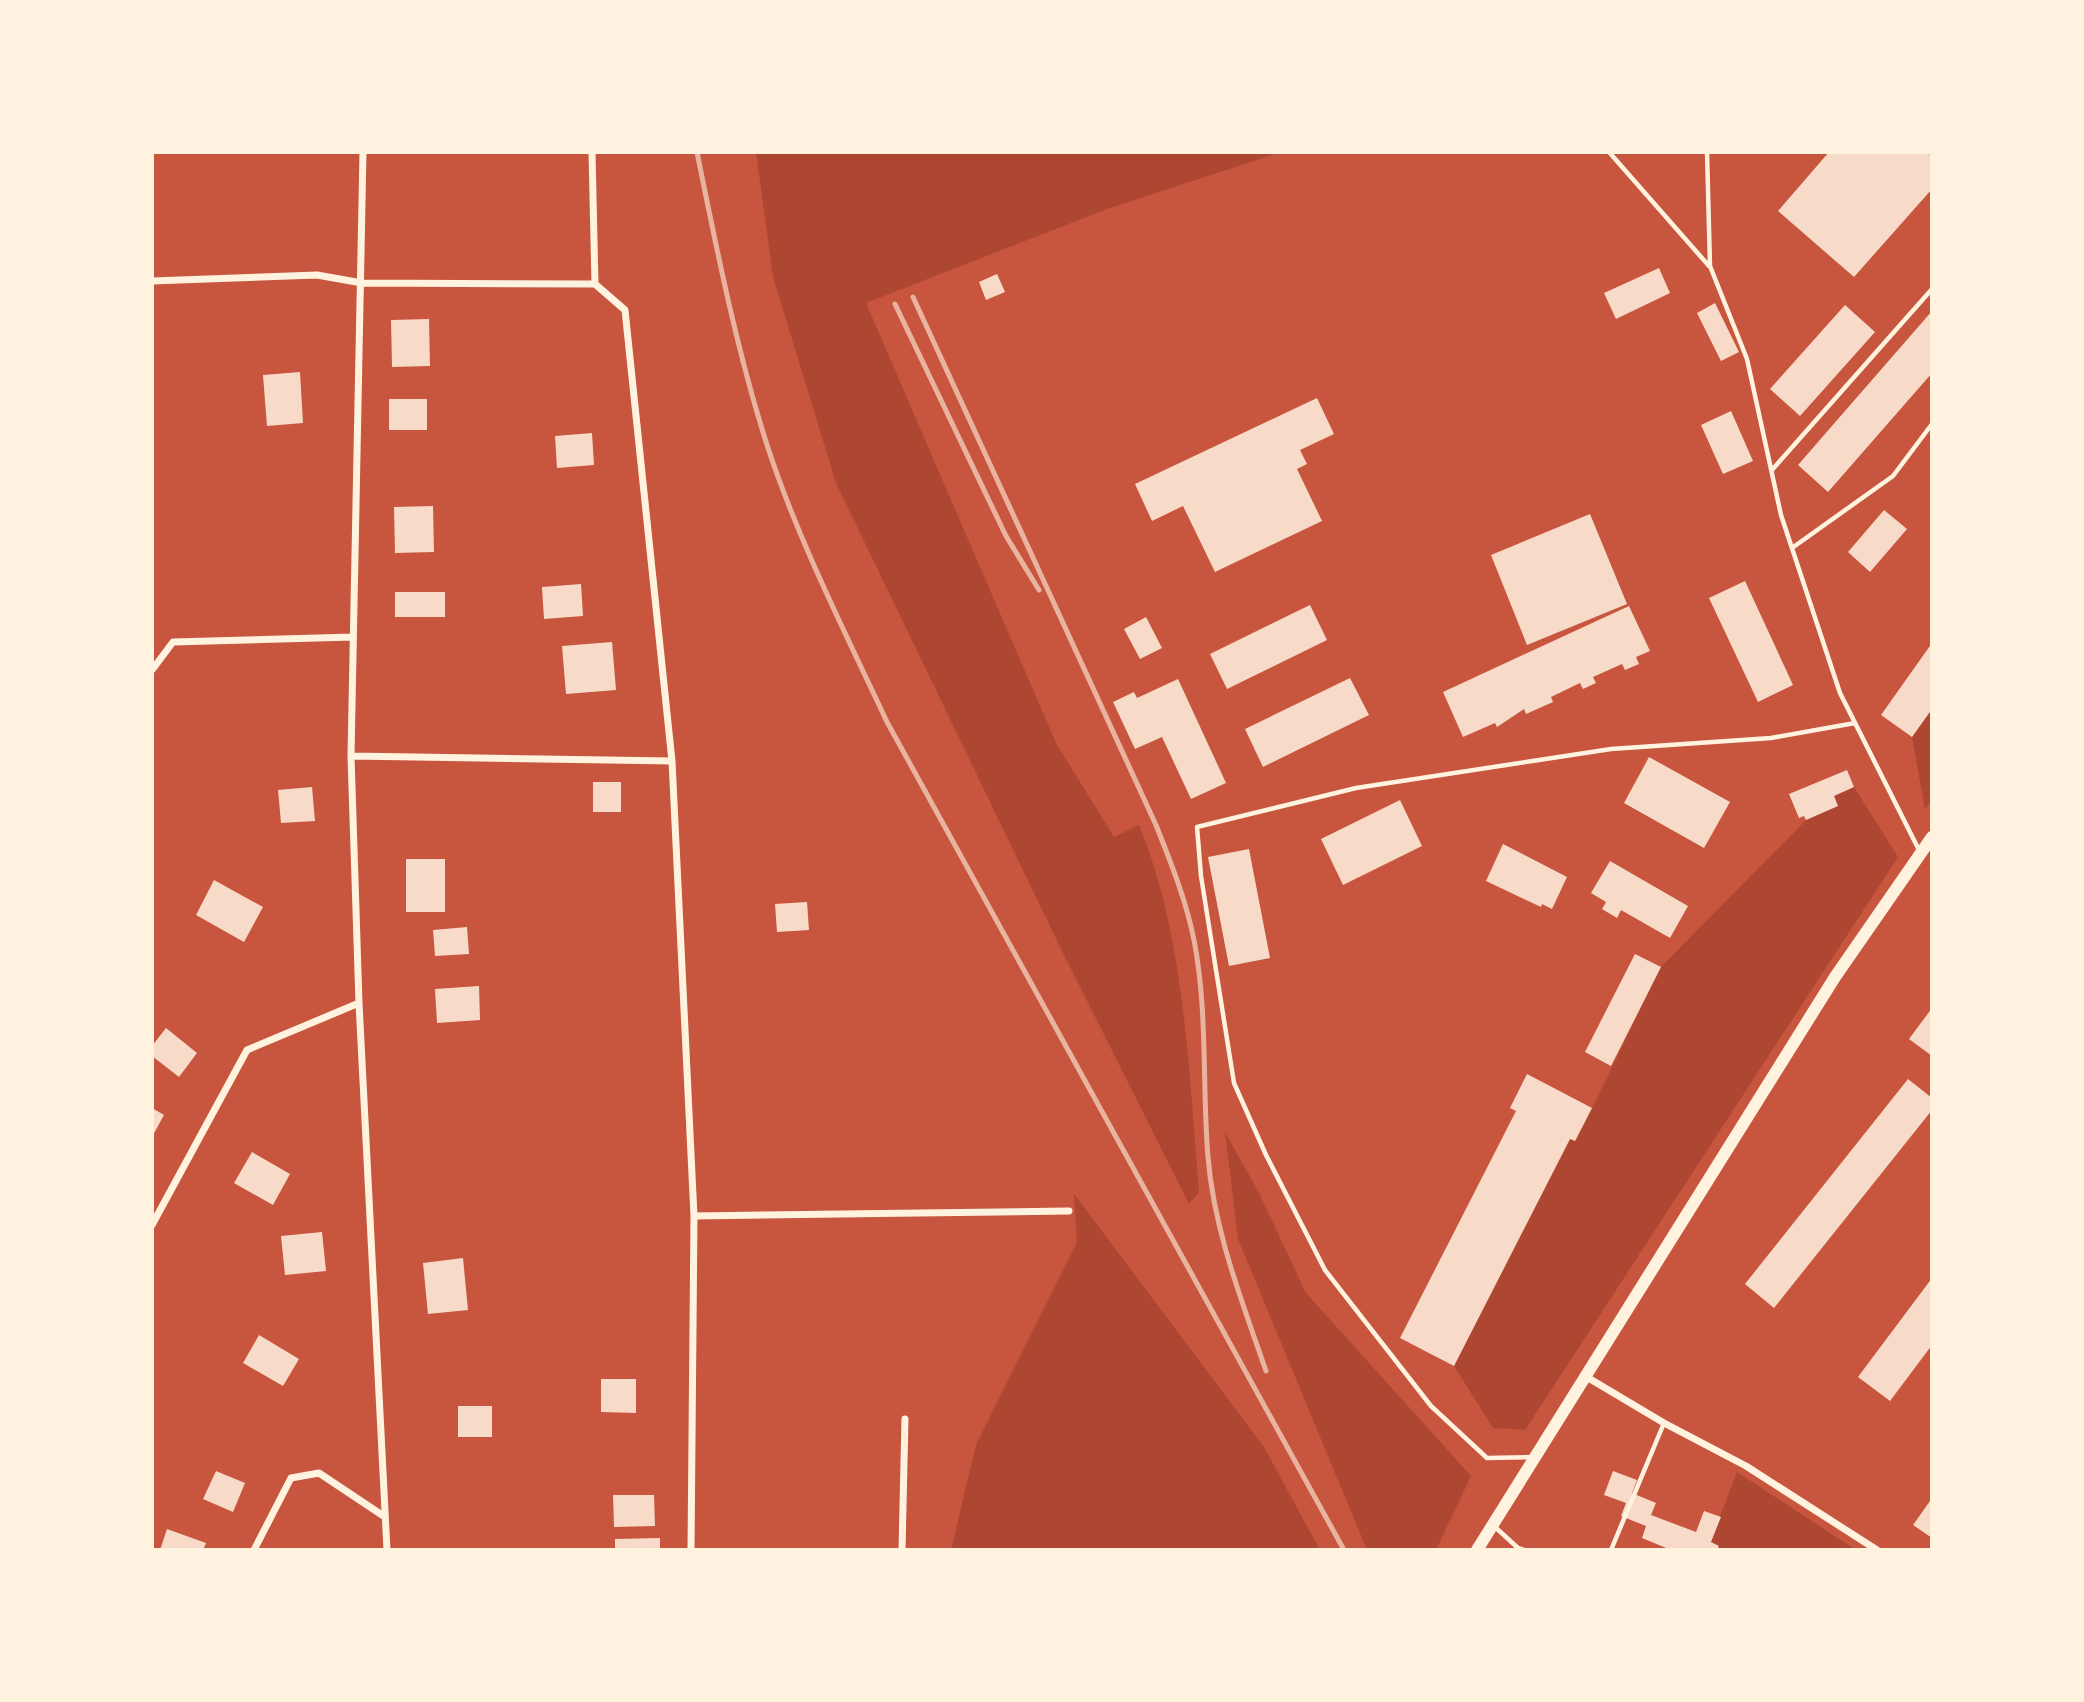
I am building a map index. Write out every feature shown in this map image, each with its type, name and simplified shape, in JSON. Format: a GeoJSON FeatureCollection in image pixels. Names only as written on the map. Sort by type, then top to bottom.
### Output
{"type":"FeatureCollection","features":[{"type":"Feature","properties":{"kind":"main road"},"geometry":{"type":"LineString","coordinates":[[1477,1550],[1835,977],[1932,836]]}},
{"type":"Feature","properties":{"kind":"street"},"geometry":{"type":"LineString","coordinates":[[363,152],[351,756],[359,1003],[387,1550]]}},
{"type":"Feature","properties":{"kind":"street"},"geometry":{"type":"LineString","coordinates":[[592,152],[595,284]]}},
{"type":"Feature","properties":{"kind":"street"},"geometry":{"type":"LineString","coordinates":[[152,281],[317,275],[362,283],[595,284],[625,310],[629,376],[672,761],[694,1216],[691,1550]]}},
{"type":"Feature","properties":{"kind":"street"},"geometry":{"type":"LineString","coordinates":[[152,670],[173,642],[354,637]]}},
{"type":"Feature","properties":{"kind":"street"},"geometry":{"type":"LineString","coordinates":[[351,756],[672,761]]}},
{"type":"Feature","properties":{"kind":"street"},"geometry":{"type":"LineString","coordinates":[[152,1225],[247,1049],[359,1003]]}},
{"type":"Feature","properties":{"kind":"street"},"geometry":{"type":"LineString","coordinates":[[694,1216],[1069,1210]]}},
{"type":"Feature","properties":{"kind":"street"},"geometry":{"type":"LineString","coordinates":[[1585,1376],[1664,1423],[1746,1466],[1877,1550]]}},
{"type":"Feature","properties":{"kind":"street"},"geometry":{"type":"LineString","coordinates":[[902,1550],[905,1419]]}},
{"type":"Feature","properties":{"kind":"street"},"geometry":{"type":"LineString","coordinates":[[254,1550],[291,1478],[319,1473],[386,1517]]}},
{"type":"Feature","properties":{"kind":"lane"},"geometry":{"type":"LineString","coordinates":[[1609,152],[1710,266],[1747,359],[1771,470],[1792,548],[1840,693],[1921,853]]}},
{"type":"Feature","properties":{"kind":"lane"},"geometry":{"type":"LineString","coordinates":[[1707,152],[1710,266]]}},
{"type":"Feature","properties":{"kind":"lane"},"geometry":{"type":"LineString","coordinates":[[1771,470],[1932,289]]}},
{"type":"Feature","properties":{"kind":"lane"},"geometry":{"type":"LineString","coordinates":[[1792,548],[1893,475],[1932,424]]}},
{"type":"Feature","properties":{"kind":"lane"},"geometry":{"type":"LineString","coordinates":[[1534,1457],[1488,1458],[1431,1405],[1325,1270],[1266,1155],[1234,1083],[1201,876],[1197,827],[1356,788],[1611,749],[1771,738],[1855,723]]}},
{"type":"Feature","properties":{"kind":"lane"},"geometry":{"type":"LineString","coordinates":[[1611,1550],[1664,1423]]}},
{"type":"Feature","properties":{"kind":"lane"},"geometry":{"type":"LineString","coordinates":[[1492,1524],[1518,1548],[1524,1550]]}},
{"type":"Feature","properties":{"kind":"shaded area"},"geometry":{"type":"Polygon","coordinates":[[[756,152],[1281,152],[1107,209],[866,303],[1056,743],[1114,837],[1139,825],[1154,868],[1176,959],[1188,1053],[1199,1192],[1189,1204],[1062,951],[836,483],[773,277],[756,152]]]}},
{"type":"Feature","properties":{"kind":"shaded area"},"geometry":{"type":"Polygon","coordinates":[[[1932,709],[1932,800],[1925,809],[1912,737],[1932,709]]]}},
{"type":"Feature","properties":{"kind":"shaded area"},"geometry":{"type":"Polygon","coordinates":[[[1854,787],[1898,857],[1525,1430],[1493,1428],[1454,1366],[1570,1139],[1576,1141],[1661,967],[1806,820],[1838,806],[1834,796],[1854,787]]]}},
{"type":"Feature","properties":{"kind":"shaded area"},"geometry":{"type":"Polygon","coordinates":[[[1225,1132],[1258,1191],[1306,1293],[1471,1476],[1436,1550],[1367,1550],[1238,1239],[1225,1132]]]}},
{"type":"Feature","properties":{"kind":"shaded area"},"geometry":{"type":"Polygon","coordinates":[[[1074,1194],[1264,1447],[1320,1550],[951,1550],[976,1445],[1077,1242],[1074,1194]]]}},
{"type":"Feature","properties":{"kind":"shaded area"},"geometry":{"type":"Polygon","coordinates":[[[1737,1472],[1856,1550],[1707,1550],[1737,1472]]]}},
{"type":"Feature","properties":{"kind":"building"},"geometry":{"type":"Polygon","coordinates":[[[1829,152],[1927,152],[1932,157],[1932,189],[1854,277],[1778,211],[1829,152]]]}},
{"type":"Feature","properties":{"kind":"building"},"geometry":{"type":"Polygon","coordinates":[[[1659,268],[1670,293],[1616,319],[1604,293],[1659,268]]]}},
{"type":"Feature","properties":{"kind":"building"},"geometry":{"type":"Polygon","coordinates":[[[997,274],[1005,292],[986,300],[979,282],[997,274]]]}},
{"type":"Feature","properties":{"kind":"building"},"geometry":{"type":"Polygon","coordinates":[[[1715,303],[1739,352],[1721,361],[1697,313],[1715,303]]]}},
{"type":"Feature","properties":{"kind":"building"},"geometry":{"type":"Polygon","coordinates":[[[1845,305],[1875,332],[1800,416],[1770,389],[1845,305]]]}},
{"type":"Feature","properties":{"kind":"building"},"geometry":{"type":"Polygon","coordinates":[[[1932,311],[1932,373],[1828,492],[1798,465],[1932,311]]]}},
{"type":"Feature","properties":{"kind":"building"},"geometry":{"type":"Polygon","coordinates":[[[429,319],[430,366],[392,367],[391,320],[429,319]]]}},
{"type":"Feature","properties":{"kind":"building"},"geometry":{"type":"Polygon","coordinates":[[[300,372],[303,423],[267,426],[263,375],[300,372]]]}},
{"type":"Feature","properties":{"kind":"building"},"geometry":{"type":"Polygon","coordinates":[[[1317,398],[1334,434],[1300,450],[1307,464],[1297,469],[1322,521],[1215,572],[1183,506],[1152,521],[1135,484],[1317,398]]]}},
{"type":"Feature","properties":{"kind":"building"},"geometry":{"type":"Polygon","coordinates":[[[389,399],[427,399],[427,430],[389,430],[389,399]]]}},
{"type":"Feature","properties":{"kind":"building"},"geometry":{"type":"Polygon","coordinates":[[[1731,411],[1753,461],[1723,474],[1701,425],[1731,411]]]}},
{"type":"Feature","properties":{"kind":"building"},"geometry":{"type":"Polygon","coordinates":[[[592,433],[594,465],[557,468],[555,436],[592,433]]]}},
{"type":"Feature","properties":{"kind":"building"},"geometry":{"type":"Polygon","coordinates":[[[433,506],[434,552],[395,553],[394,507],[433,506]]]}},
{"type":"Feature","properties":{"kind":"building"},"geometry":{"type":"Polygon","coordinates":[[[1884,510],[1907,529],[1870,572],[1848,552],[1884,510]]]}},
{"type":"Feature","properties":{"kind":"building"},"geometry":{"type":"Polygon","coordinates":[[[1590,514],[1627,604],[1527,645],[1491,555],[1590,514]]]}},
{"type":"Feature","properties":{"kind":"building"},"geometry":{"type":"Polygon","coordinates":[[[1745,581],[1793,685],[1758,702],[1709,598],[1745,581]]]}},
{"type":"Feature","properties":{"kind":"building"},"geometry":{"type":"Polygon","coordinates":[[[581,584],[583,616],[544,619],[542,587],[581,584]]]}},
{"type":"Feature","properties":{"kind":"building"},"geometry":{"type":"Polygon","coordinates":[[[395,592],[445,592],[445,617],[395,617],[395,592]]]}},
{"type":"Feature","properties":{"kind":"building"},"geometry":{"type":"Polygon","coordinates":[[[1310,605],[1327,640],[1227,689],[1210,654],[1310,605]]]}},
{"type":"Feature","properties":{"kind":"building"},"geometry":{"type":"Polygon","coordinates":[[[1629,606],[1650,651],[1636,657],[1639,664],[1625,670],[1622,664],[1593,677],[1596,683],[1583,689],[1580,683],[1551,697],[1553,702],[1526,714],[1524,709],[1497,727],[1495,723],[1463,737],[1443,692],[1629,606]]]}},
{"type":"Feature","properties":{"kind":"building"},"geometry":{"type":"Polygon","coordinates":[[[1146,617],[1162,648],[1140,659],[1124,629],[1146,617]]]}},
{"type":"Feature","properties":{"kind":"building"},"geometry":{"type":"Polygon","coordinates":[[[612,642],[616,690],[566,694],[562,646],[612,642]]]}},
{"type":"Feature","properties":{"kind":"building"},"geometry":{"type":"Polygon","coordinates":[[[1932,643],[1932,709],[1912,737],[1881,715],[1932,643]]]}},
{"type":"Feature","properties":{"kind":"building"},"geometry":{"type":"Polygon","coordinates":[[[1350,678],[1369,715],[1263,767],[1245,729],[1350,678]]]}},
{"type":"Feature","properties":{"kind":"building"},"geometry":{"type":"Polygon","coordinates":[[[1178,679],[1226,783],[1191,799],[1162,737],[1135,749],[1113,702],[1134,692],[1137,698],[1178,679]]]}},
{"type":"Feature","properties":{"kind":"building"},"geometry":{"type":"Polygon","coordinates":[[[1649,757],[1730,802],[1704,848],[1624,803],[1649,757]]]}},
{"type":"Feature","properties":{"kind":"building"},"geometry":{"type":"Polygon","coordinates":[[[1847,770],[1854,787],[1834,796],[1838,806],[1806,820],[1804,816],[1799,818],[1789,794],[1847,770]]]}},
{"type":"Feature","properties":{"kind":"building"},"geometry":{"type":"Polygon","coordinates":[[[593,782],[621,782],[621,812],[593,812],[593,782]]]}},
{"type":"Feature","properties":{"kind":"building"},"geometry":{"type":"Polygon","coordinates":[[[312,787],[315,821],[281,823],[278,790],[312,787]]]}},
{"type":"Feature","properties":{"kind":"building"},"geometry":{"type":"Polygon","coordinates":[[[1400,800],[1422,846],[1343,885],[1321,839],[1400,800]]]}},
{"type":"Feature","properties":{"kind":"building"},"geometry":{"type":"Polygon","coordinates":[[[1503,844],[1567,877],[1552,909],[1542,904],[1541,907],[1486,881],[1503,844]]]}},
{"type":"Feature","properties":{"kind":"building"},"geometry":{"type":"Polygon","coordinates":[[[1249,849],[1270,958],[1229,966],[1208,857],[1249,849]]]}},
{"type":"Feature","properties":{"kind":"building"},"geometry":{"type":"Polygon","coordinates":[[[406,859],[445,859],[445,912],[406,912],[406,859]]]}},
{"type":"Feature","properties":{"kind":"building"},"geometry":{"type":"Polygon","coordinates":[[[1610,861],[1688,906],[1670,938],[1621,910],[1617,918],[1602,909],[1606,902],[1591,893],[1610,861]]]}},
{"type":"Feature","properties":{"kind":"building"},"geometry":{"type":"Polygon","coordinates":[[[214,880],[263,907],[244,942],[196,915],[214,880]]]}},
{"type":"Feature","properties":{"kind":"building"},"geometry":{"type":"Polygon","coordinates":[[[807,902],[809,930],[777,932],[775,904],[807,902]]]}},
{"type":"Feature","properties":{"kind":"building"},"geometry":{"type":"Polygon","coordinates":[[[467,927],[469,954],[435,956],[433,930],[467,927]]]}},
{"type":"Feature","properties":{"kind":"building"},"geometry":{"type":"Polygon","coordinates":[[[1635,954],[1661,967],[1611,1066],[1585,1052],[1635,954]]]}},
{"type":"Feature","properties":{"kind":"building"},"geometry":{"type":"Polygon","coordinates":[[[479,986],[480,1020],[437,1023],[435,989],[479,986]]]}},
{"type":"Feature","properties":{"kind":"building"},"geometry":{"type":"Polygon","coordinates":[[[1932,1008],[1932,1056],[1909,1039],[1932,1008]]]}},
{"type":"Feature","properties":{"kind":"building"},"geometry":{"type":"Polygon","coordinates":[[[166,1028],[197,1053],[179,1077],[152,1056],[152,1046],[166,1028]]]}},
{"type":"Feature","properties":{"kind":"building"},"geometry":{"type":"Polygon","coordinates":[[[1527,1074],[1592,1108],[1575,1141],[1570,1139],[1454,1366],[1400,1338],[1516,1111],[1510,1108],[1527,1074]]]}},
{"type":"Feature","properties":{"kind":"building"},"geometry":{"type":"Polygon","coordinates":[[[1908,1079],[1932,1098],[1932,1110],[1774,1308],[1745,1284],[1908,1079]]]}},
{"type":"Feature","properties":{"kind":"building"},"geometry":{"type":"Polygon","coordinates":[[[152,1108],[164,1115],[152,1137],[152,1108]]]}},
{"type":"Feature","properties":{"kind":"building"},"geometry":{"type":"Polygon","coordinates":[[[252,1152],[290,1174],[273,1205],[234,1183],[252,1152]]]}},
{"type":"Feature","properties":{"kind":"building"},"geometry":{"type":"Polygon","coordinates":[[[322,1232],[326,1271],[285,1275],[281,1236],[322,1232]]]}},
{"type":"Feature","properties":{"kind":"building"},"geometry":{"type":"Polygon","coordinates":[[[463,1258],[468,1310],[428,1314],[423,1263],[463,1258]]]}},
{"type":"Feature","properties":{"kind":"building"},"geometry":{"type":"Polygon","coordinates":[[[1932,1278],[1932,1345],[1890,1401],[1858,1377],[1932,1278]]]}},
{"type":"Feature","properties":{"kind":"building"},"geometry":{"type":"Polygon","coordinates":[[[259,1335],[299,1359],[283,1386],[243,1363],[259,1335]]]}},
{"type":"Feature","properties":{"kind":"building"},"geometry":{"type":"Polygon","coordinates":[[[601,1379],[636,1379],[636,1413],[601,1412],[601,1379]]]}},
{"type":"Feature","properties":{"kind":"building"},"geometry":{"type":"Polygon","coordinates":[[[458,1406],[492,1406],[492,1437],[458,1437],[458,1406]]]}},
{"type":"Feature","properties":{"kind":"building"},"geometry":{"type":"Polygon","coordinates":[[[216,1471],[245,1483],[233,1512],[203,1499],[216,1471]]]}},
{"type":"Feature","properties":{"kind":"building"},"geometry":{"type":"Polygon","coordinates":[[[1613,1471],[1637,1480],[1632,1493],[1656,1503],[1651,1515],[1696,1532],[1704,1511],[1721,1517],[1711,1542],[1719,1546],[1717,1550],[1671,1550],[1642,1538],[1646,1526],[1621,1516],[1626,1503],[1604,1495],[1613,1471]]]}},
{"type":"Feature","properties":{"kind":"building"},"geometry":{"type":"Polygon","coordinates":[[[613,1495],[654,1495],[655,1526],[614,1527],[613,1495]]]}},
{"type":"Feature","properties":{"kind":"building"},"geometry":{"type":"Polygon","coordinates":[[[1930,1501],[1932,1502],[1932,1538],[1913,1525],[1930,1501]]]}},
{"type":"Feature","properties":{"kind":"building"},"geometry":{"type":"Polygon","coordinates":[[[167,1529],[206,1543],[203,1550],[160,1550],[167,1529]]]}},
{"type":"Feature","properties":{"kind":"building"},"geometry":{"type":"Polygon","coordinates":[[[660,1538],[660,1550],[615,1550],[615,1539],[660,1538]]]}},
{"type":"Feature","properties":{"kind":"railway"},"geometry":{"type":"LineString","coordinates":[[697,152],[728,301],[757,412],[780,483],[839,621],[887,722],[1344,1550]]}},
{"type":"Feature","properties":{"kind":"railway"},"geometry":{"type":"LineString","coordinates":[[913,297],[1156,825],[1173,868],[1191,925],[1198,967],[1211,1185],[1230,1266],[1266,1371]]}},
{"type":"Feature","properties":{"kind":"railway"},"geometry":{"type":"LineString","coordinates":[[895,304],[1006,536],[1039,590]]}}]}
